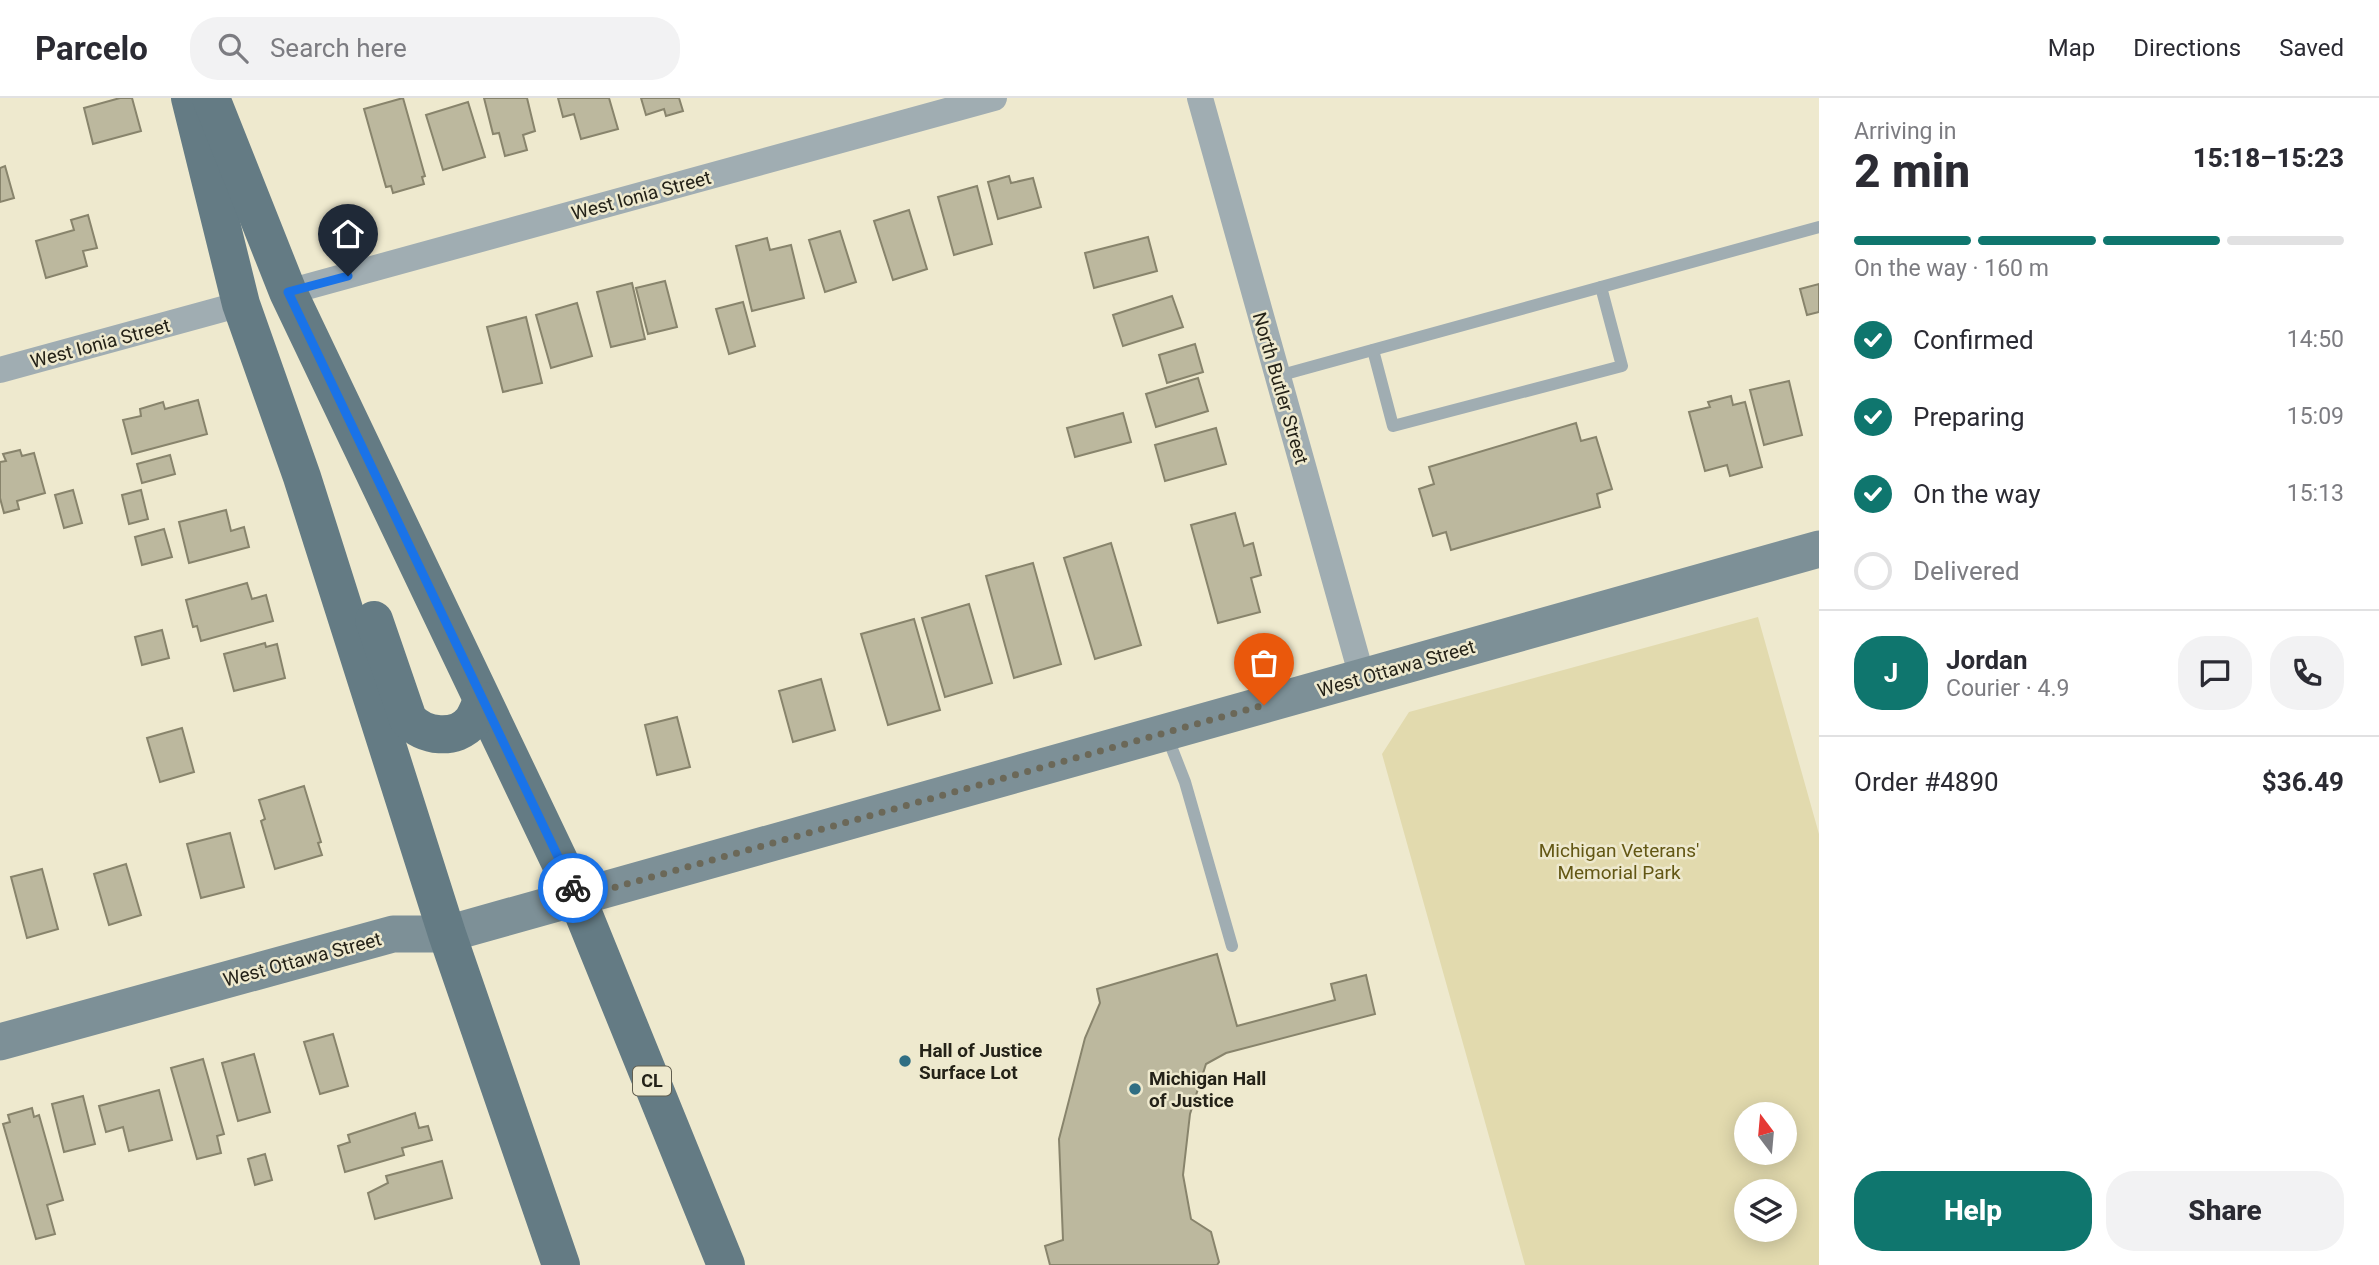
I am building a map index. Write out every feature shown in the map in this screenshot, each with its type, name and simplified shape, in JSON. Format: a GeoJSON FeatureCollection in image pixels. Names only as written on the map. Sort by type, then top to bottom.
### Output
{"type":"FeatureCollection","features":[{"type":"Feature","properties":{"kind":"main road"},"geometry":{"type":"LineString","coordinates":[[190,98],[241,304],[302,477],[447,934],[561,1265]]}},
{"type":"Feature","properties":{"kind":"main road"},"geometry":{"type":"LineString","coordinates":[[211,98],[288,292],[577,898]]}},
{"type":"Feature","properties":{"kind":"main road"},"geometry":{"type":"LineString","coordinates":[[302,477],[323,496],[341,523],[408,719],[418,730],[431,734],[450,733],[471,723],[482,701]]}},
{"type":"Feature","properties":{"kind":"main road","name":"West Ottawa Street"},"geometry":{"type":"LineString","coordinates":[[0,1042],[393,934],[447,934],[1819,549]]}},
{"type":"Feature","properties":{"kind":"main road","name":"CL"},"geometry":{"type":"LineString","coordinates":[[577,898],[726,1265]]}},
{"type":"Feature","properties":{"kind":"street","name":"West Ionia Street"},"geometry":{"type":"LineString","coordinates":[[288,292],[994,98]]}},
{"type":"Feature","properties":{"kind":"street","name":"North Butler Street"},"geometry":{"type":"LineString","coordinates":[[1200,98],[1362,677]]}},
{"type":"Feature","properties":{"kind":"street","name":"West Ionia Street"},"geometry":{"type":"LineString","coordinates":[[0,370],[241,304]]}},
{"type":"Feature","properties":{"kind":"lane"},"geometry":{"type":"LineString","coordinates":[[1278,376],[1819,227]]}},
{"type":"Feature","properties":{"kind":"lane"},"geometry":{"type":"LineString","coordinates":[[1373,350],[1393,426],[1622,366],[1601,287]]}},
{"type":"Feature","properties":{"kind":"lane"},"geometry":{"type":"LineString","coordinates":[[1165,733],[1185,782],[1232,946]]}},
{"type":"Feature","properties":{"kind":"green space","name":"Michigan Veterans' Memorial Park"},"geometry":{"type":"Polygon","coordinates":[[[1758,617],[1819,834],[1819,1265],[1525,1265],[1382,754],[1409,712],[1758,617]]]}},
{"type":"Feature","properties":{"kind":"building"},"geometry":{"type":"Polygon","coordinates":[[[120,98],[132,98],[141,131],[93,144],[84,108],[120,98]]]}},
{"type":"Feature","properties":{"kind":"building"},"geometry":{"type":"Polygon","coordinates":[[[403,98],[425,176],[422,177],[424,184],[393,193],[391,186],[386,187],[364,109],[403,98]]]}},
{"type":"Feature","properties":{"kind":"building"},"geometry":{"type":"Polygon","coordinates":[[[484,98],[527,98],[535,131],[523,135],[527,150],[505,156],[499,133],[493,134],[484,98]]]}},
{"type":"Feature","properties":{"kind":"building"},"geometry":{"type":"Polygon","coordinates":[[[558,98],[609,98],[618,129],[581,139],[574,114],[563,117],[558,98]]]}},
{"type":"Feature","properties":{"kind":"building"},"geometry":{"type":"Polygon","coordinates":[[[641,98],[679,98],[683,111],[666,116],[664,109],[646,115],[641,98]]]}},
{"type":"Feature","properties":{"kind":"building"},"geometry":{"type":"Polygon","coordinates":[[[468,102],[485,157],[443,170],[426,115],[468,102]]]}},
{"type":"Feature","properties":{"kind":"building"},"geometry":{"type":"Polygon","coordinates":[[[5,166],[14,198],[0,202],[0,168],[5,166]]]}},
{"type":"Feature","properties":{"kind":"building"},"geometry":{"type":"Polygon","coordinates":[[[1009,176],[1011,183],[1033,178],[1041,207],[998,219],[988,182],[1009,176]]]}},
{"type":"Feature","properties":{"kind":"building"},"geometry":{"type":"Polygon","coordinates":[[[977,186],[992,244],[954,255],[938,197],[977,186]]]}},
{"type":"Feature","properties":{"kind":"building"},"geometry":{"type":"Polygon","coordinates":[[[909,210],[927,269],[893,280],[874,221],[909,210]]]}},
{"type":"Feature","properties":{"kind":"building"},"geometry":{"type":"Polygon","coordinates":[[[88,215],[97,248],[83,251],[87,266],[46,278],[36,241],[74,230],[71,220],[88,215]]]}},
{"type":"Feature","properties":{"kind":"building"},"geometry":{"type":"Polygon","coordinates":[[[840,231],[856,282],[825,292],[809,240],[840,231]]]}},
{"type":"Feature","properties":{"kind":"building"},"geometry":{"type":"Polygon","coordinates":[[[1148,237],[1157,271],[1094,288],[1085,253],[1148,237]]]}},
{"type":"Feature","properties":{"kind":"building"},"geometry":{"type":"Polygon","coordinates":[[[767,238],[770,250],[791,245],[804,298],[752,311],[736,246],[767,238]]]}},
{"type":"Feature","properties":{"kind":"building"},"geometry":{"type":"Polygon","coordinates":[[[665,281],[677,327],[648,334],[636,288],[665,281]]]}},
{"type":"Feature","properties":{"kind":"building"},"geometry":{"type":"Polygon","coordinates":[[[632,283],[645,339],[611,347],[597,292],[632,283]]]}},
{"type":"Feature","properties":{"kind":"building"},"geometry":{"type":"Polygon","coordinates":[[[1819,284],[1819,312],[1807,315],[1800,289],[1819,284]]]}},
{"type":"Feature","properties":{"kind":"building"},"geometry":{"type":"Polygon","coordinates":[[[1172,296],[1183,327],[1123,346],[1113,315],[1172,296]]]}},
{"type":"Feature","properties":{"kind":"building"},"geometry":{"type":"Polygon","coordinates":[[[743,302],[755,346],[729,354],[716,309],[743,302]]]}},
{"type":"Feature","properties":{"kind":"building"},"geometry":{"type":"Polygon","coordinates":[[[577,303],[592,356],[551,368],[536,315],[577,303]]]}},
{"type":"Feature","properties":{"kind":"building"},"geometry":{"type":"Polygon","coordinates":[[[526,317],[542,383],[503,392],[487,327],[526,317]]]}},
{"type":"Feature","properties":{"kind":"building"},"geometry":{"type":"Polygon","coordinates":[[[1195,344],[1203,372],[1167,383],[1159,355],[1195,344]]]}},
{"type":"Feature","properties":{"kind":"building"},"geometry":{"type":"Polygon","coordinates":[[[1198,378],[1208,411],[1156,427],[1146,394],[1198,378]]]}},
{"type":"Feature","properties":{"kind":"building"},"geometry":{"type":"Polygon","coordinates":[[[1789,381],[1802,435],[1764,445],[1750,390],[1789,381]]]}},
{"type":"Feature","properties":{"kind":"building"},"geometry":{"type":"Polygon","coordinates":[[[1731,396],[1733,405],[1745,402],[1762,467],[1730,476],[1727,465],[1705,471],[1689,412],[1710,407],[1708,402],[1731,396]]]}},
{"type":"Feature","properties":{"kind":"building"},"geometry":{"type":"Polygon","coordinates":[[[198,400],[207,434],[132,454],[123,420],[141,416],[140,409],[163,402],[165,409],[198,400]]]}},
{"type":"Feature","properties":{"kind":"building"},"geometry":{"type":"Polygon","coordinates":[[[1123,413],[1131,442],[1075,457],[1067,428],[1123,413]]]}},
{"type":"Feature","properties":{"kind":"building"},"geometry":{"type":"Polygon","coordinates":[[[1576,423],[1581,441],[1596,437],[1612,489],[1597,494],[1600,507],[1451,550],[1446,532],[1433,536],[1419,489],[1434,484],[1429,467],[1576,423]]]}},
{"type":"Feature","properties":{"kind":"building"},"geometry":{"type":"Polygon","coordinates":[[[1216,428],[1226,464],[1165,481],[1155,445],[1216,428]]]}},
{"type":"Feature","properties":{"kind":"building"},"geometry":{"type":"Polygon","coordinates":[[[20,450],[22,456],[34,453],[45,493],[17,501],[19,509],[4,513],[0,498],[0,462],[6,461],[3,454],[20,450]]]}},
{"type":"Feature","properties":{"kind":"building"},"geometry":{"type":"Polygon","coordinates":[[[170,455],[175,474],[142,483],[137,464],[170,455]]]}},
{"type":"Feature","properties":{"kind":"building"},"geometry":{"type":"Polygon","coordinates":[[[73,490],[82,523],[64,528],[55,495],[73,490]]]}},
{"type":"Feature","properties":{"kind":"building"},"geometry":{"type":"Polygon","coordinates":[[[141,490],[148,519],[129,524],[122,495],[141,490]]]}},
{"type":"Feature","properties":{"kind":"building"},"geometry":{"type":"Polygon","coordinates":[[[226,510],[231,531],[244,527],[249,547],[189,563],[179,522],[226,510]]]}},
{"type":"Feature","properties":{"kind":"building"},"geometry":{"type":"Polygon","coordinates":[[[1235,513],[1244,546],[1253,543],[1261,575],[1251,578],[1260,612],[1218,623],[1191,525],[1235,513]]]}},
{"type":"Feature","properties":{"kind":"building"},"geometry":{"type":"Polygon","coordinates":[[[164,529],[172,557],[142,565],[135,537],[164,529]]]}},
{"type":"Feature","properties":{"kind":"building"},"geometry":{"type":"Polygon","coordinates":[[[1111,543],[1141,645],[1095,659],[1064,558],[1111,543]]]}},
{"type":"Feature","properties":{"kind":"building"},"geometry":{"type":"Polygon","coordinates":[[[1033,563],[1061,664],[1014,678],[986,576],[1033,563]]]}},
{"type":"Feature","properties":{"kind":"building"},"geometry":{"type":"Polygon","coordinates":[[[247,583],[252,599],[266,595],[273,621],[201,641],[197,626],[193,627],[186,600],[247,583]]]}},
{"type":"Feature","properties":{"kind":"building"},"geometry":{"type":"Polygon","coordinates":[[[969,604],[992,683],[945,697],[922,618],[969,604]]]}},
{"type":"Feature","properties":{"kind":"building"},"geometry":{"type":"Polygon","coordinates":[[[914,619],[940,710],[888,725],[861,634],[914,619]]]}},
{"type":"Feature","properties":{"kind":"building"},"geometry":{"type":"Polygon","coordinates":[[[162,630],[169,658],[142,665],[135,637],[162,630]]]}},
{"type":"Feature","properties":{"kind":"building"},"geometry":{"type":"Polygon","coordinates":[[[265,643],[266,647],[277,644],[285,678],[234,691],[224,654],[265,643]]]}},
{"type":"Feature","properties":{"kind":"building"},"geometry":{"type":"Polygon","coordinates":[[[821,679],[835,730],[793,742],[779,691],[821,679]]]}},
{"type":"Feature","properties":{"kind":"building"},"geometry":{"type":"Polygon","coordinates":[[[677,717],[690,767],[657,775],[645,725],[677,717]]]}},
{"type":"Feature","properties":{"kind":"building"},"geometry":{"type":"Polygon","coordinates":[[[182,728],[194,772],[160,782],[147,738],[182,728]]]}},
{"type":"Feature","properties":{"kind":"building"},"geometry":{"type":"Polygon","coordinates":[[[304,786],[321,842],[318,843],[322,855],[275,869],[261,821],[265,819],[259,800],[304,786]]]}},
{"type":"Feature","properties":{"kind":"building"},"geometry":{"type":"Polygon","coordinates":[[[230,833],[244,887],[201,898],[187,844],[230,833]]]}},
{"type":"Feature","properties":{"kind":"building"},"geometry":{"type":"Polygon","coordinates":[[[126,864],[141,915],[109,925],[94,874],[126,864]]]}},
{"type":"Feature","properties":{"kind":"building"},"geometry":{"type":"Polygon","coordinates":[[[42,869],[58,929],[27,938],[11,877],[42,869]]]}},
{"type":"Feature","properties":{"kind":"building","name":"Michigan Hall of Justice"},"geometry":{"type":"Polygon","coordinates":[[[1217,954],[1237,1026],[1335,1000],[1331,984],[1366,975],[1375,1014],[1226,1053],[1206,1064],[1190,1114],[1183,1175],[1191,1219],[1211,1232],[1219,1262],[1217,1265],[1050,1265],[1045,1246],[1063,1240],[1059,1139],[1085,1038],[1100,1003],[1097,989],[1217,954]]]}},
{"type":"Feature","properties":{"kind":"building"},"geometry":{"type":"Polygon","coordinates":[[[333,1034],[348,1086],[320,1094],[304,1042],[333,1034]]]}},
{"type":"Feature","properties":{"kind":"building"},"geometry":{"type":"Polygon","coordinates":[[[254,1054],[270,1112],[238,1121],[222,1063],[254,1054]]]}},
{"type":"Feature","properties":{"kind":"building"},"geometry":{"type":"Polygon","coordinates":[[[203,1059],[224,1134],[217,1136],[221,1153],[197,1159],[171,1068],[203,1059]]]}},
{"type":"Feature","properties":{"kind":"building"},"geometry":{"type":"Polygon","coordinates":[[[159,1090],[172,1140],[129,1151],[123,1127],[106,1132],[99,1106],[159,1090]]]}},
{"type":"Feature","properties":{"kind":"building"},"geometry":{"type":"Polygon","coordinates":[[[83,1096],[95,1144],[64,1152],[52,1104],[83,1096]]]}},
{"type":"Feature","properties":{"kind":"building"},"geometry":{"type":"Polygon","coordinates":[[[32,1108],[34,1117],[39,1115],[63,1200],[47,1205],[55,1234],[36,1239],[3,1124],[10,1122],[8,1115],[32,1108]]]}},
{"type":"Feature","properties":{"kind":"building"},"geometry":{"type":"Polygon","coordinates":[[[415,1113],[419,1128],[428,1126],[432,1140],[402,1148],[404,1155],[345,1172],[338,1146],[350,1142],[348,1135],[415,1113]]]}},
{"type":"Feature","properties":{"kind":"building"},"geometry":{"type":"Polygon","coordinates":[[[265,1154],[272,1180],[255,1185],[248,1159],[265,1154]]]}},
{"type":"Feature","properties":{"kind":"building"},"geometry":{"type":"Polygon","coordinates":[[[442,1161],[452,1198],[375,1219],[368,1193],[388,1183],[386,1176],[442,1161]]]}},
{"type":"Feature","properties":{"kind":"way so far"},"geometry":{"type":"LineString","coordinates":[[573,888],[577,898],[1264,705]]}},
{"type":"Feature","properties":{"kind":"place","name":"Hall of Justice Surface Lot"},"geometry":{"type":"Point","coordinates":[905,1061]}},
{"type":"Feature","properties":{"kind":"place","name":"Michigan Hall of Justice"},"geometry":{"type":"Point","coordinates":[1135,1089]}},
{"type":"Feature","properties":{"kind":"route"},"geometry":{"type":"LineString","coordinates":[[348,276],[288,292],[573,888]]}}]}
